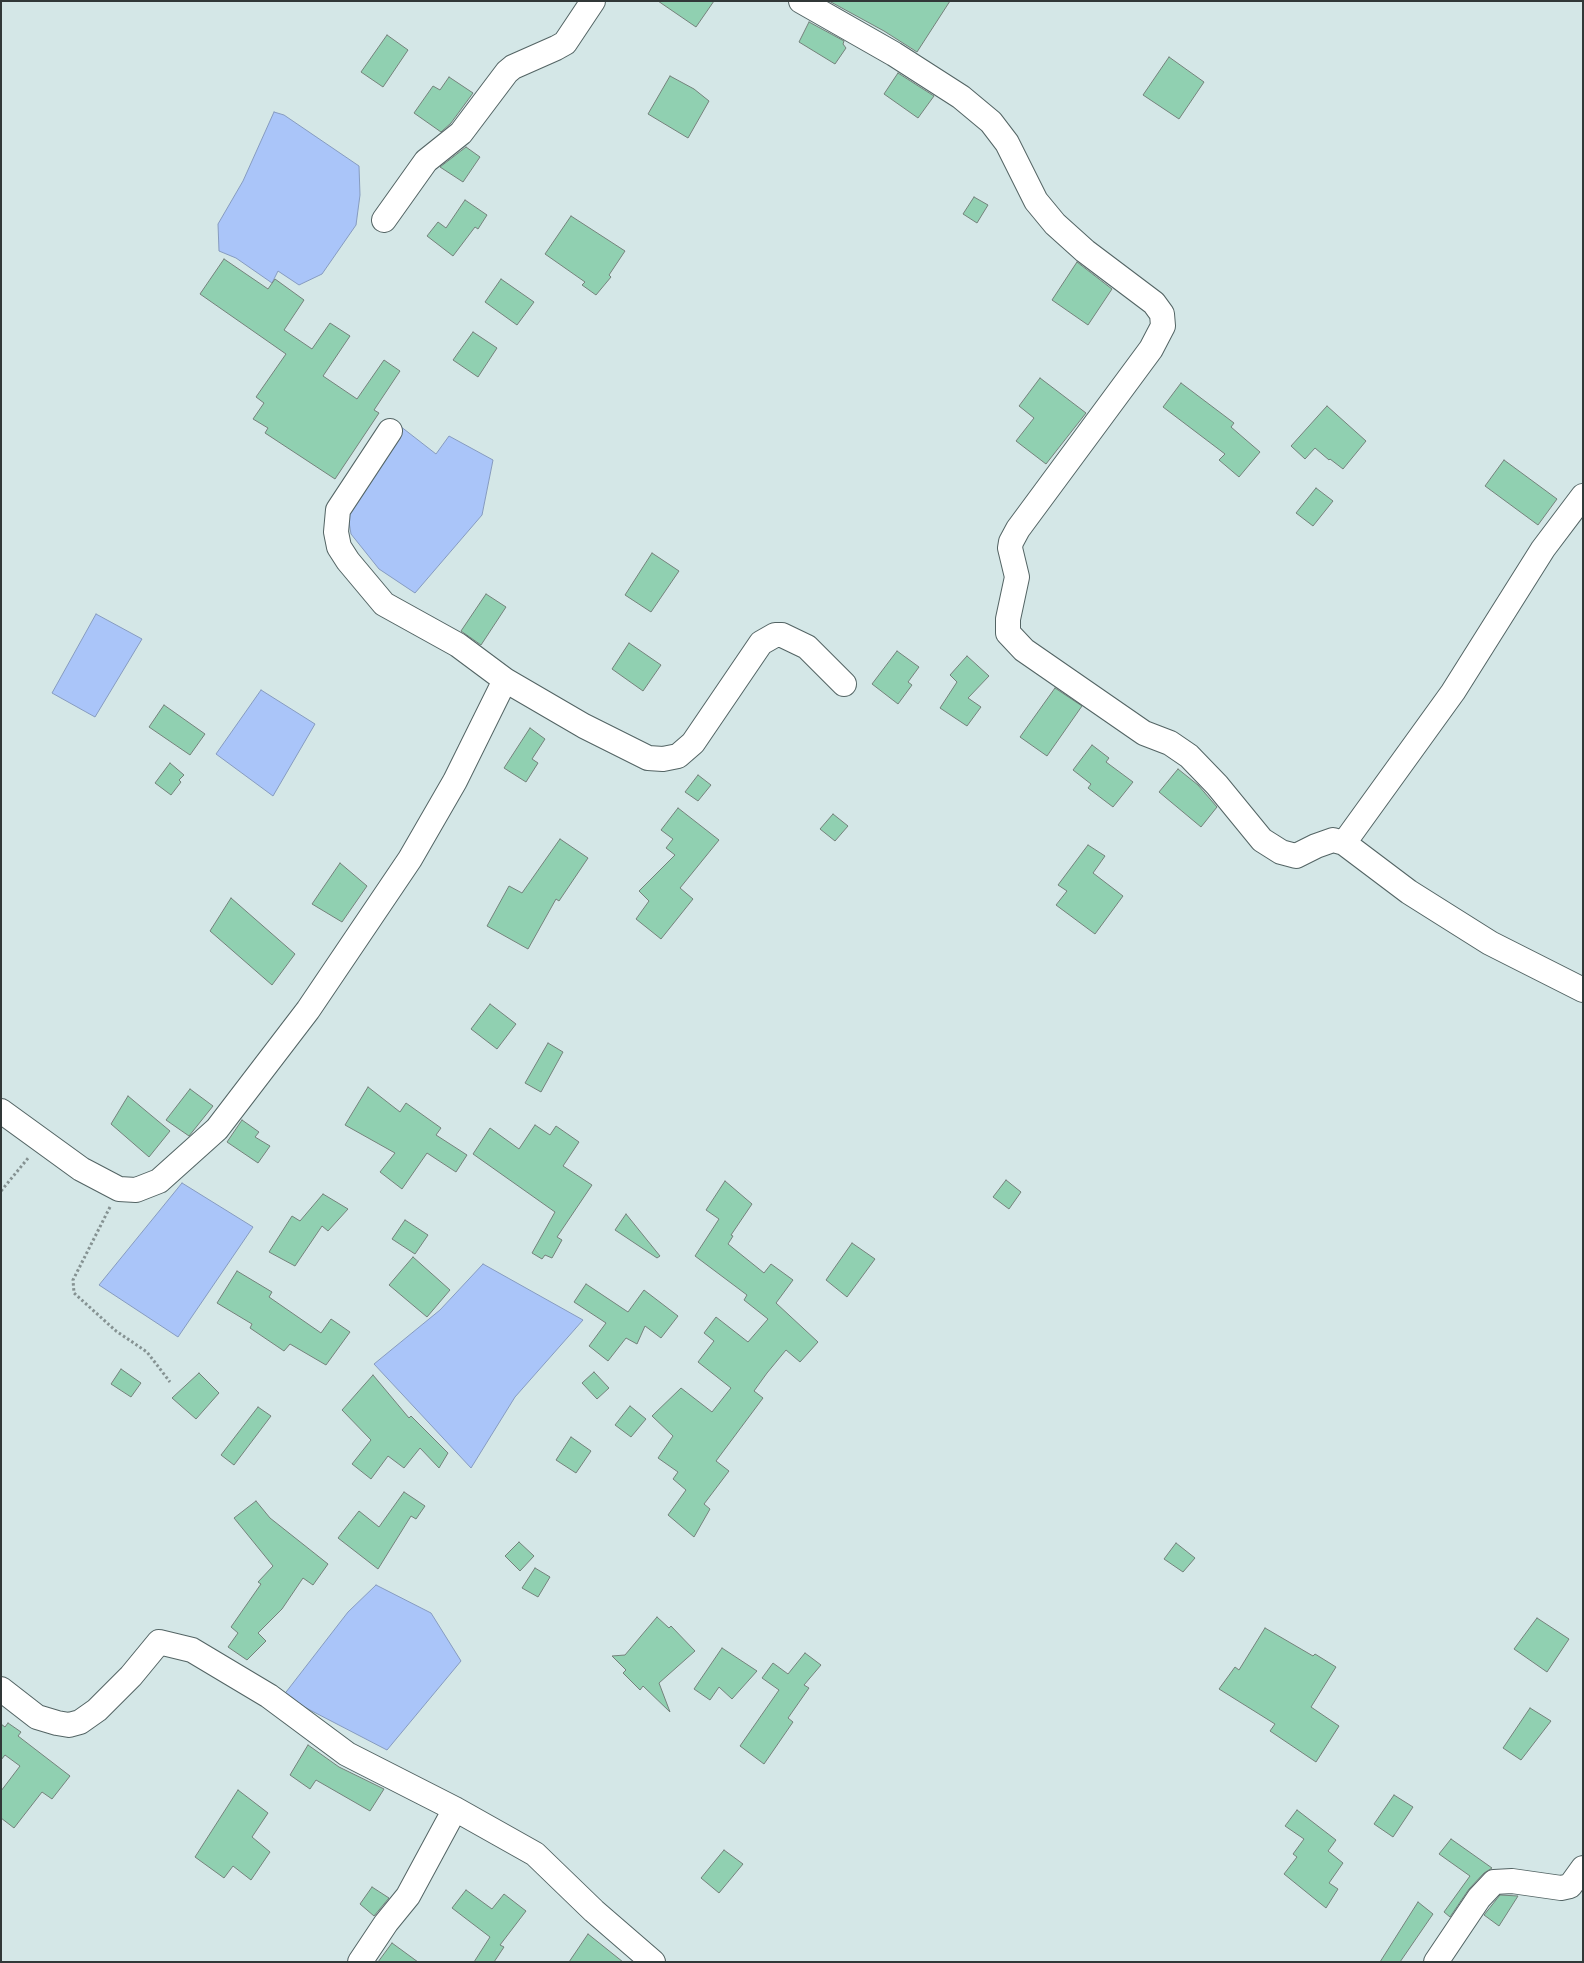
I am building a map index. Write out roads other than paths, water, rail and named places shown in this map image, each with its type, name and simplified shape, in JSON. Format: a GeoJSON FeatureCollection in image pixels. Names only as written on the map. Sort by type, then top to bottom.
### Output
{"type":"FeatureCollection","features":[{"type":"Feature","properties":{"kind":"street"},"geometry":{"type":"LineString","coordinates":[[384,220],[426,161],[461,133],[507,72],[520,63],[565,43],[592,1]]}},
{"type":"Feature","properties":{"kind":"street"},"geometry":{"type":"LineString","coordinates":[[801,1],[894,54],[953,92],[991,122],[1007,144],[1036,202],[1055,224],[1085,250],[1154,303],[1162,314],[1163,326],[1151,349],[1014,535],[1010,548],[1017,577],[1008,618],[1008,633],[1024,650],[1144,733],[1170,743],[1189,756],[1217,785],[1262,840],[1281,852],[1296,856],[1333,840],[1344,843],[1409,892],[1490,943],[1583,990]]}},
{"type":"Feature","properties":{"kind":"street"},"geometry":{"type":"LineString","coordinates":[[390,431],[338,510],[336,532],[339,547],[348,561],[384,604],[458,645],[506,680],[584,726],[648,758],[663,759],[678,756],[693,743],[761,643],[775,635],[782,635],[807,646],[844,684]]}},
{"type":"Feature","properties":{"kind":"street"},"geometry":{"type":"LineString","coordinates":[[1344,843],[1453,692],[1544,549],[1583,496]]}},
{"type":"Feature","properties":{"kind":"street"},"geometry":{"type":"LineString","coordinates":[[1,1112],[81,1169],[119,1189],[136,1190],[159,1182],[217,1129],[308,1010],[410,859],[455,781],[506,680]]}},
{"type":"Feature","properties":{"kind":"street"},"geometry":{"type":"LineString","coordinates":[[1,1689],[36,1717],[69,1725],[80,1722],[97,1710],[131,1676],[159,1642],[192,1650],[268,1696],[347,1754],[455,1809],[535,1854],[594,1911],[653,1962]]}},
{"type":"Feature","properties":{"kind":"street"},"geometry":{"type":"LineString","coordinates":[[360,1962],[408,1896],[455,1809]]}},
{"type":"Feature","properties":{"kind":"street"},"geometry":{"type":"LineString","coordinates":[[1436,1962],[1479,1898],[1494,1882],[1512,1881],[1561,1888],[1570,1886],[1583,1868]]}},
{"type":"Feature","properties":{"kind":"water"},"geometry":{"type":"Polygon","coordinates":[[[274,112],[284,115],[359,166],[360,195],[356,225],[322,274],[299,285],[278,271],[272,283],[236,258],[219,251],[218,224],[243,181],[274,112]]]}},
{"type":"Feature","properties":{"kind":"water"},"geometry":{"type":"Polygon","coordinates":[[[400,426],[436,454],[449,436],[493,460],[482,515],[415,593],[379,569],[351,534],[347,510],[400,426]]]}},
{"type":"Feature","properties":{"kind":"water"},"geometry":{"type":"Polygon","coordinates":[[[96,614],[142,639],[95,717],[52,693],[96,614]]]}},
{"type":"Feature","properties":{"kind":"water"},"geometry":{"type":"Polygon","coordinates":[[[261,690],[315,724],[273,796],[216,754],[261,690]]]}},
{"type":"Feature","properties":{"kind":"water"},"geometry":{"type":"Polygon","coordinates":[[[182,1183],[253,1227],[178,1337],[99,1285],[182,1183]]]}},
{"type":"Feature","properties":{"kind":"water"},"geometry":{"type":"Polygon","coordinates":[[[483,1264],[583,1320],[515,1397],[471,1468],[374,1364],[440,1310],[483,1264]]]}},
{"type":"Feature","properties":{"kind":"water"},"geometry":{"type":"Polygon","coordinates":[[[376,1585],[431,1613],[461,1661],[387,1750],[283,1696],[348,1612],[376,1585]]]}}]}
